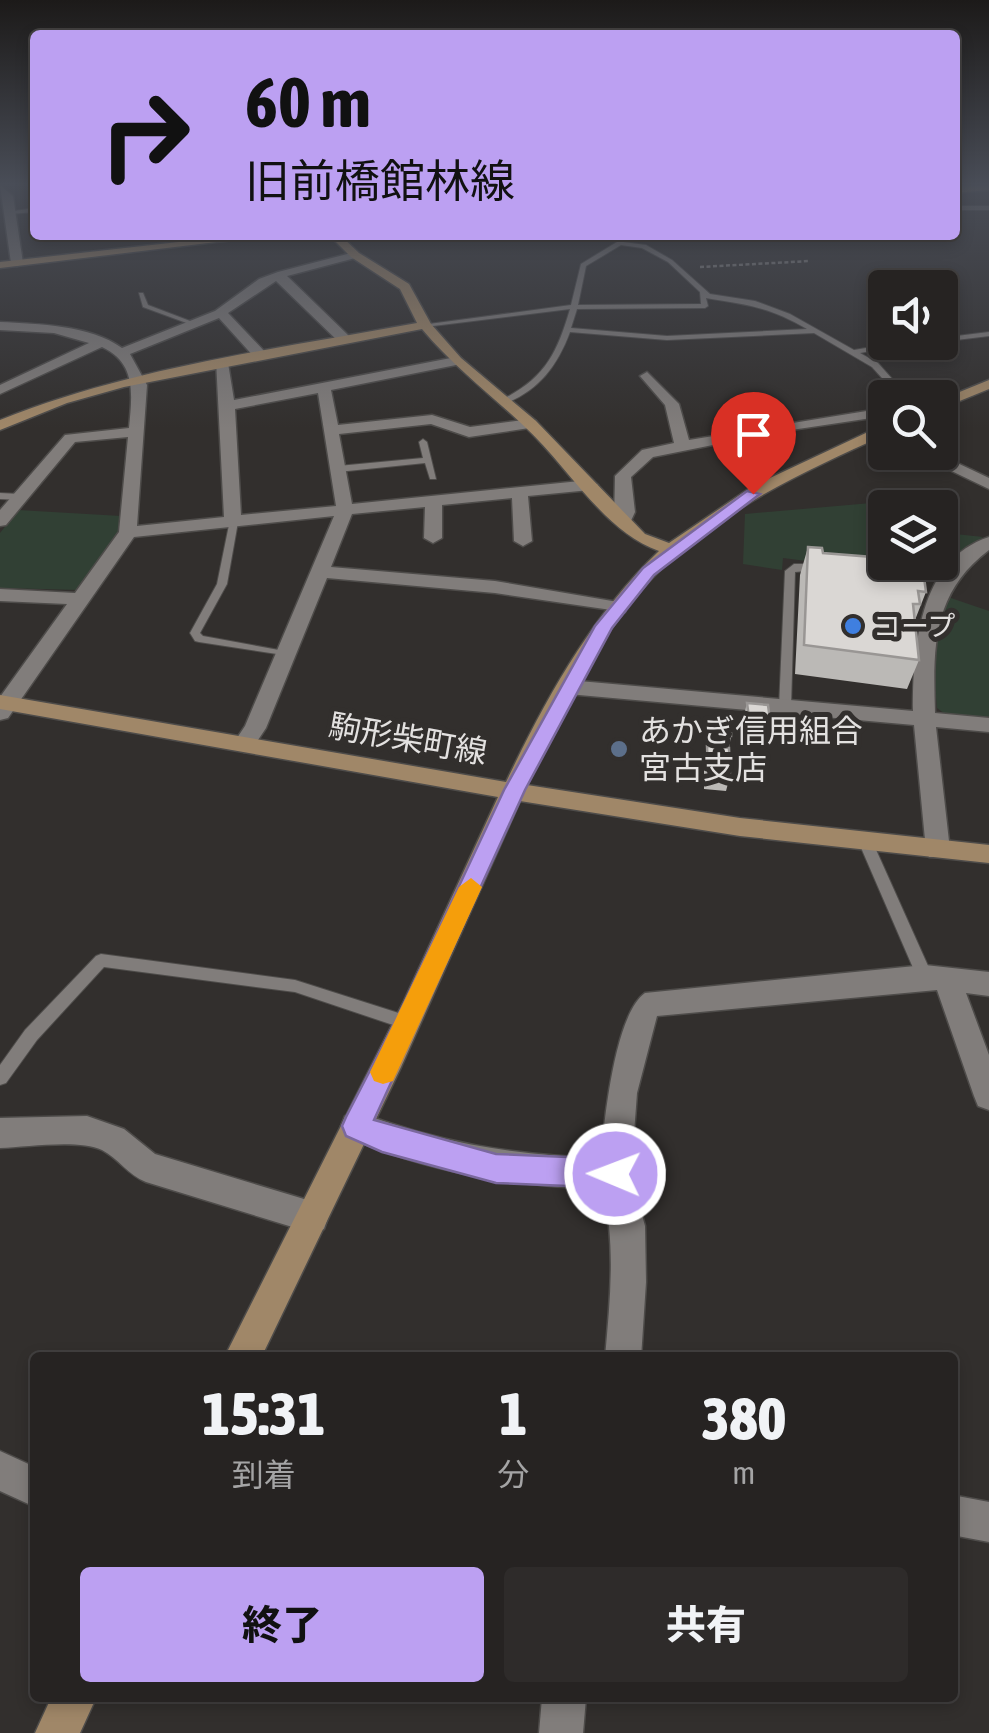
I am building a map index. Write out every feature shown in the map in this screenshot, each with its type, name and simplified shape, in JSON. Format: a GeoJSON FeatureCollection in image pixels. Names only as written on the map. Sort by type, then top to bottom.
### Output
{"type":"FeatureCollection","features":[{"type":"Feature","properties":{"kind":"street"},"geometry":{"type":"LineString","coordinates":[[123,352],[219,314],[276,276],[314,266]]}},
{"type":"Feature","properties":{"kind":"street"},"geometry":{"type":"LineString","coordinates":[[372,266],[405,287],[425,324],[456,361],[531,424],[639,538],[674,550]]}},
{"type":"Feature","properties":{"kind":"street"},"geometry":{"type":"LineString","coordinates":[[276,276],[284,279],[344,339]]}},
{"type":"Feature","properties":{"kind":"street"},"geometry":{"type":"LineString","coordinates":[[219,314],[229,318],[261,356]]}},
{"type":"Feature","properties":{"kind":"street"},"geometry":{"type":"LineString","coordinates":[[0,425],[62,400],[138,380],[425,324]]}},
{"type":"Feature","properties":{"kind":"street"},"geometry":{"type":"LineString","coordinates":[[0,326],[66,331],[102,342],[123,352],[138,380],[128,532],[3,706]]}},
{"type":"Feature","properties":{"kind":"street"},"geometry":{"type":"LineString","coordinates":[[0,341],[22,326]]}},
{"type":"Feature","properties":{"kind":"street"},"geometry":{"type":"LineString","coordinates":[[0,390],[102,342]]}},
{"type":"Feature","properties":{"kind":"street"},"geometry":{"type":"LineString","coordinates":[[228,406],[456,361]]}},
{"type":"Feature","properties":{"kind":"street"},"geometry":{"type":"LineString","coordinates":[[221,364],[228,406],[233,522]]}},
{"type":"Feature","properties":{"kind":"street"},"geometry":{"type":"LineString","coordinates":[[647,376],[672,404],[683,446]]}},
{"type":"Feature","properties":{"kind":"street"},"geometry":{"type":"LineString","coordinates":[[958,397],[989,384]]}},
{"type":"Feature","properties":{"kind":"street"},"geometry":{"type":"LineString","coordinates":[[244,744],[345,512],[324,388]]}},
{"type":"Feature","properties":{"kind":"street"},"geometry":{"type":"LineString","coordinates":[[623,521],[624,476],[648,453],[868,415]]}},
{"type":"Feature","properties":{"kind":"street"},"geometry":{"type":"LineString","coordinates":[[331,430],[432,419],[469,432],[531,424]]}},
{"type":"Feature","properties":{"kind":"street"},"geometry":{"type":"LineString","coordinates":[[0,521],[70,438],[135,432]]}},
{"type":"Feature","properties":{"kind":"street","name":"駒形柴町線"},"geometry":{"type":"LineString","coordinates":[[3,706],[514,790],[568,687],[618,608],[648,571],[777,480],[868,439]]}},
{"type":"Feature","properties":{"kind":"street"},"geometry":{"type":"LineString","coordinates":[[958,470],[989,484]]}},
{"type":"Feature","properties":{"kind":"street"},"geometry":{"type":"LineString","coordinates":[[128,532],[590,486]]}},
{"type":"Feature","properties":{"kind":"street"},"geometry":{"type":"LineString","coordinates":[[520,495],[523,541]]}},
{"type":"Feature","properties":{"kind":"street"},"geometry":{"type":"LineString","coordinates":[[432,538],[434,503]]}},
{"type":"Feature","properties":{"kind":"street"},"geometry":{"type":"LineString","coordinates":[[938,850],[927,720],[926,626],[937,584],[989,542]]}},
{"type":"Feature","properties":{"kind":"street"},"geometry":{"type":"LineString","coordinates":[[322,572],[496,587],[618,608]]}},
{"type":"Feature","properties":{"kind":"street"},"geometry":{"type":"LineString","coordinates":[[0,594],[80,599]]}},
{"type":"Feature","properties":{"kind":"street"},"geometry":{"type":"LineString","coordinates":[[568,687],[989,725]]}},
{"type":"Feature","properties":{"kind":"street"},"geometry":{"type":"LineString","coordinates":[[245,1352],[408,1023],[514,790],[866,843],[989,854]]}},
{"type":"Feature","properties":{"kind":"street"},"geometry":{"type":"LineString","coordinates":[[936,977],[989,1096]]}},
{"type":"Feature","properties":{"kind":"street"},"geometry":{"type":"LineString","coordinates":[[624,1352],[630,1282],[628,1226],[615,1174],[628,1064],[645,1008],[655,1002],[936,977],[989,984]]}},
{"type":"Feature","properties":{"kind":"street"},"geometry":{"type":"LineString","coordinates":[[356,1126],[382,1138],[496,1168],[615,1174]]}},
{"type":"Feature","properties":{"kind":"street"},"geometry":{"type":"LineString","coordinates":[[0,1133],[87,1131],[113,1139],[146,1166],[312,1217]]}},
{"type":"Feature","properties":{"kind":"street"},"geometry":{"type":"LineString","coordinates":[[0,1470],[30,1485]]}},
{"type":"Feature","properties":{"kind":"street"},"geometry":{"type":"LineString","coordinates":[[958,1516],[989,1522]]}},
{"type":"Feature","properties":{"kind":"street"},"geometry":{"type":"LineString","coordinates":[[57,1733],[72,1702]]}},
{"type":"Feature","properties":{"kind":"street"},"geometry":{"type":"LineString","coordinates":[[560,1733],[564,1702]]}},
{"type":"Feature","properties":{"kind":"lane"},"geometry":{"type":"LineString","coordinates":[[504,402],[530,386],[552,364],[568,330],[583,266]]}},
{"type":"Feature","properties":{"kind":"lane"},"geometry":{"type":"LineString","coordinates":[[672,266],[702,294],[788,315],[875,365],[889,380]]}},
{"type":"Feature","properties":{"kind":"lane"},"geometry":{"type":"LineString","coordinates":[[141,294],[145,306],[194,324]]}},
{"type":"Feature","properties":{"kind":"lane"},"geometry":{"type":"LineString","coordinates":[[425,324],[575,306],[704,306],[702,294]]}},
{"type":"Feature","properties":{"kind":"lane"},"geometry":{"type":"LineString","coordinates":[[568,330],[659,338],[812,331]]}},
{"type":"Feature","properties":{"kind":"lane"},"geometry":{"type":"LineString","coordinates":[[958,338],[989,334]]}},
{"type":"Feature","properties":{"kind":"lane"},"geometry":{"type":"LineString","coordinates":[[854,352],[868,350]]}},
{"type":"Feature","properties":{"kind":"lane"},"geometry":{"type":"LineString","coordinates":[[423,442],[434,476]]}},
{"type":"Feature","properties":{"kind":"lane"},"geometry":{"type":"LineString","coordinates":[[338,469],[427,460]]}},
{"type":"Feature","properties":{"kind":"lane"},"geometry":{"type":"LineString","coordinates":[[0,496],[20,497]]}},
{"type":"Feature","properties":{"kind":"lane"},"geometry":{"type":"LineString","coordinates":[[233,522],[222,584],[194,633],[200,639],[286,654]]}},
{"type":"Feature","properties":{"kind":"lane"},"geometry":{"type":"LineString","coordinates":[[785,706],[790,572],[800,566],[826,568]]}},
{"type":"Feature","properties":{"kind":"lane"},"geometry":{"type":"LineString","coordinates":[[866,843],[936,977]]}},
{"type":"Feature","properties":{"kind":"lane"},"geometry":{"type":"LineString","coordinates":[[0,1078],[31,1035],[101,960],[294,986],[408,1023]]}},
{"type":"Feature","properties":{"kind":"path"},"geometry":{"type":"LineString","coordinates":[[676,269],[728,266]]}},
{"type":"Feature","properties":{"kind":"green space"},"geometry":{"type":"Polygon","coordinates":[[[868,503],[868,569],[783,558],[782,570],[743,564],[745,514],[868,503]]]}},
{"type":"Feature","properties":{"kind":"green space"},"geometry":{"type":"Polygon","coordinates":[[[18,510],[121,516],[120,534],[80,590],[0,588],[0,533],[18,510]]]}},
{"type":"Feature","properties":{"kind":"green space"},"geometry":{"type":"Polygon","coordinates":[[[958,534],[983,537],[958,556],[958,534]]]}},
{"type":"Feature","properties":{"kind":"green space"},"geometry":{"type":"Polygon","coordinates":[[[945,596],[989,611],[989,717],[945,714],[937,708],[931,643],[945,596]]]}},
{"type":"Feature","properties":{"kind":"building","name":"コープ"},"geometry":{"type":"Polygon","coordinates":[[[808,547],[822,548],[823,553],[868,557],[868,580],[924,580],[926,592],[918,591],[920,604],[913,604],[919,660],[804,645],[808,547]]]}},
{"type":"Feature","properties":{"kind":"building"},"geometry":{"type":"Polygon","coordinates":[[[747,703],[768,705],[771,727],[750,725],[747,703]]]}},
{"type":"Feature","properties":{"kind":"building"},"geometry":{"type":"Polygon","coordinates":[[[713,724],[731,726],[731,736],[713,735],[713,724]]]}},
{"type":"Feature","properties":{"kind":"building"},"geometry":{"type":"Polygon","coordinates":[[[707,746],[729,748],[730,776],[708,774],[707,746]]]}},
{"type":"Feature","properties":{"kind":"slow traffic"},"geometry":{"type":"LineString","coordinates":[[383,1072],[471,887]]}},
{"type":"Feature","properties":{"kind":"place","name":"コープ"},"geometry":{"type":"Point","coordinates":[853,626]}},
{"type":"Feature","properties":{"kind":"place","name":"あかぎ信用組合 宮古支店"},"geometry":{"type":"Point","coordinates":[619,749]}},
{"type":"Feature","properties":{"kind":"route"},"geometry":{"type":"LineString","coordinates":[[615,1174],[496,1168],[382,1138],[356,1126],[408,1023],[514,790],[604,626],[648,571],[753,494]]}}]}
